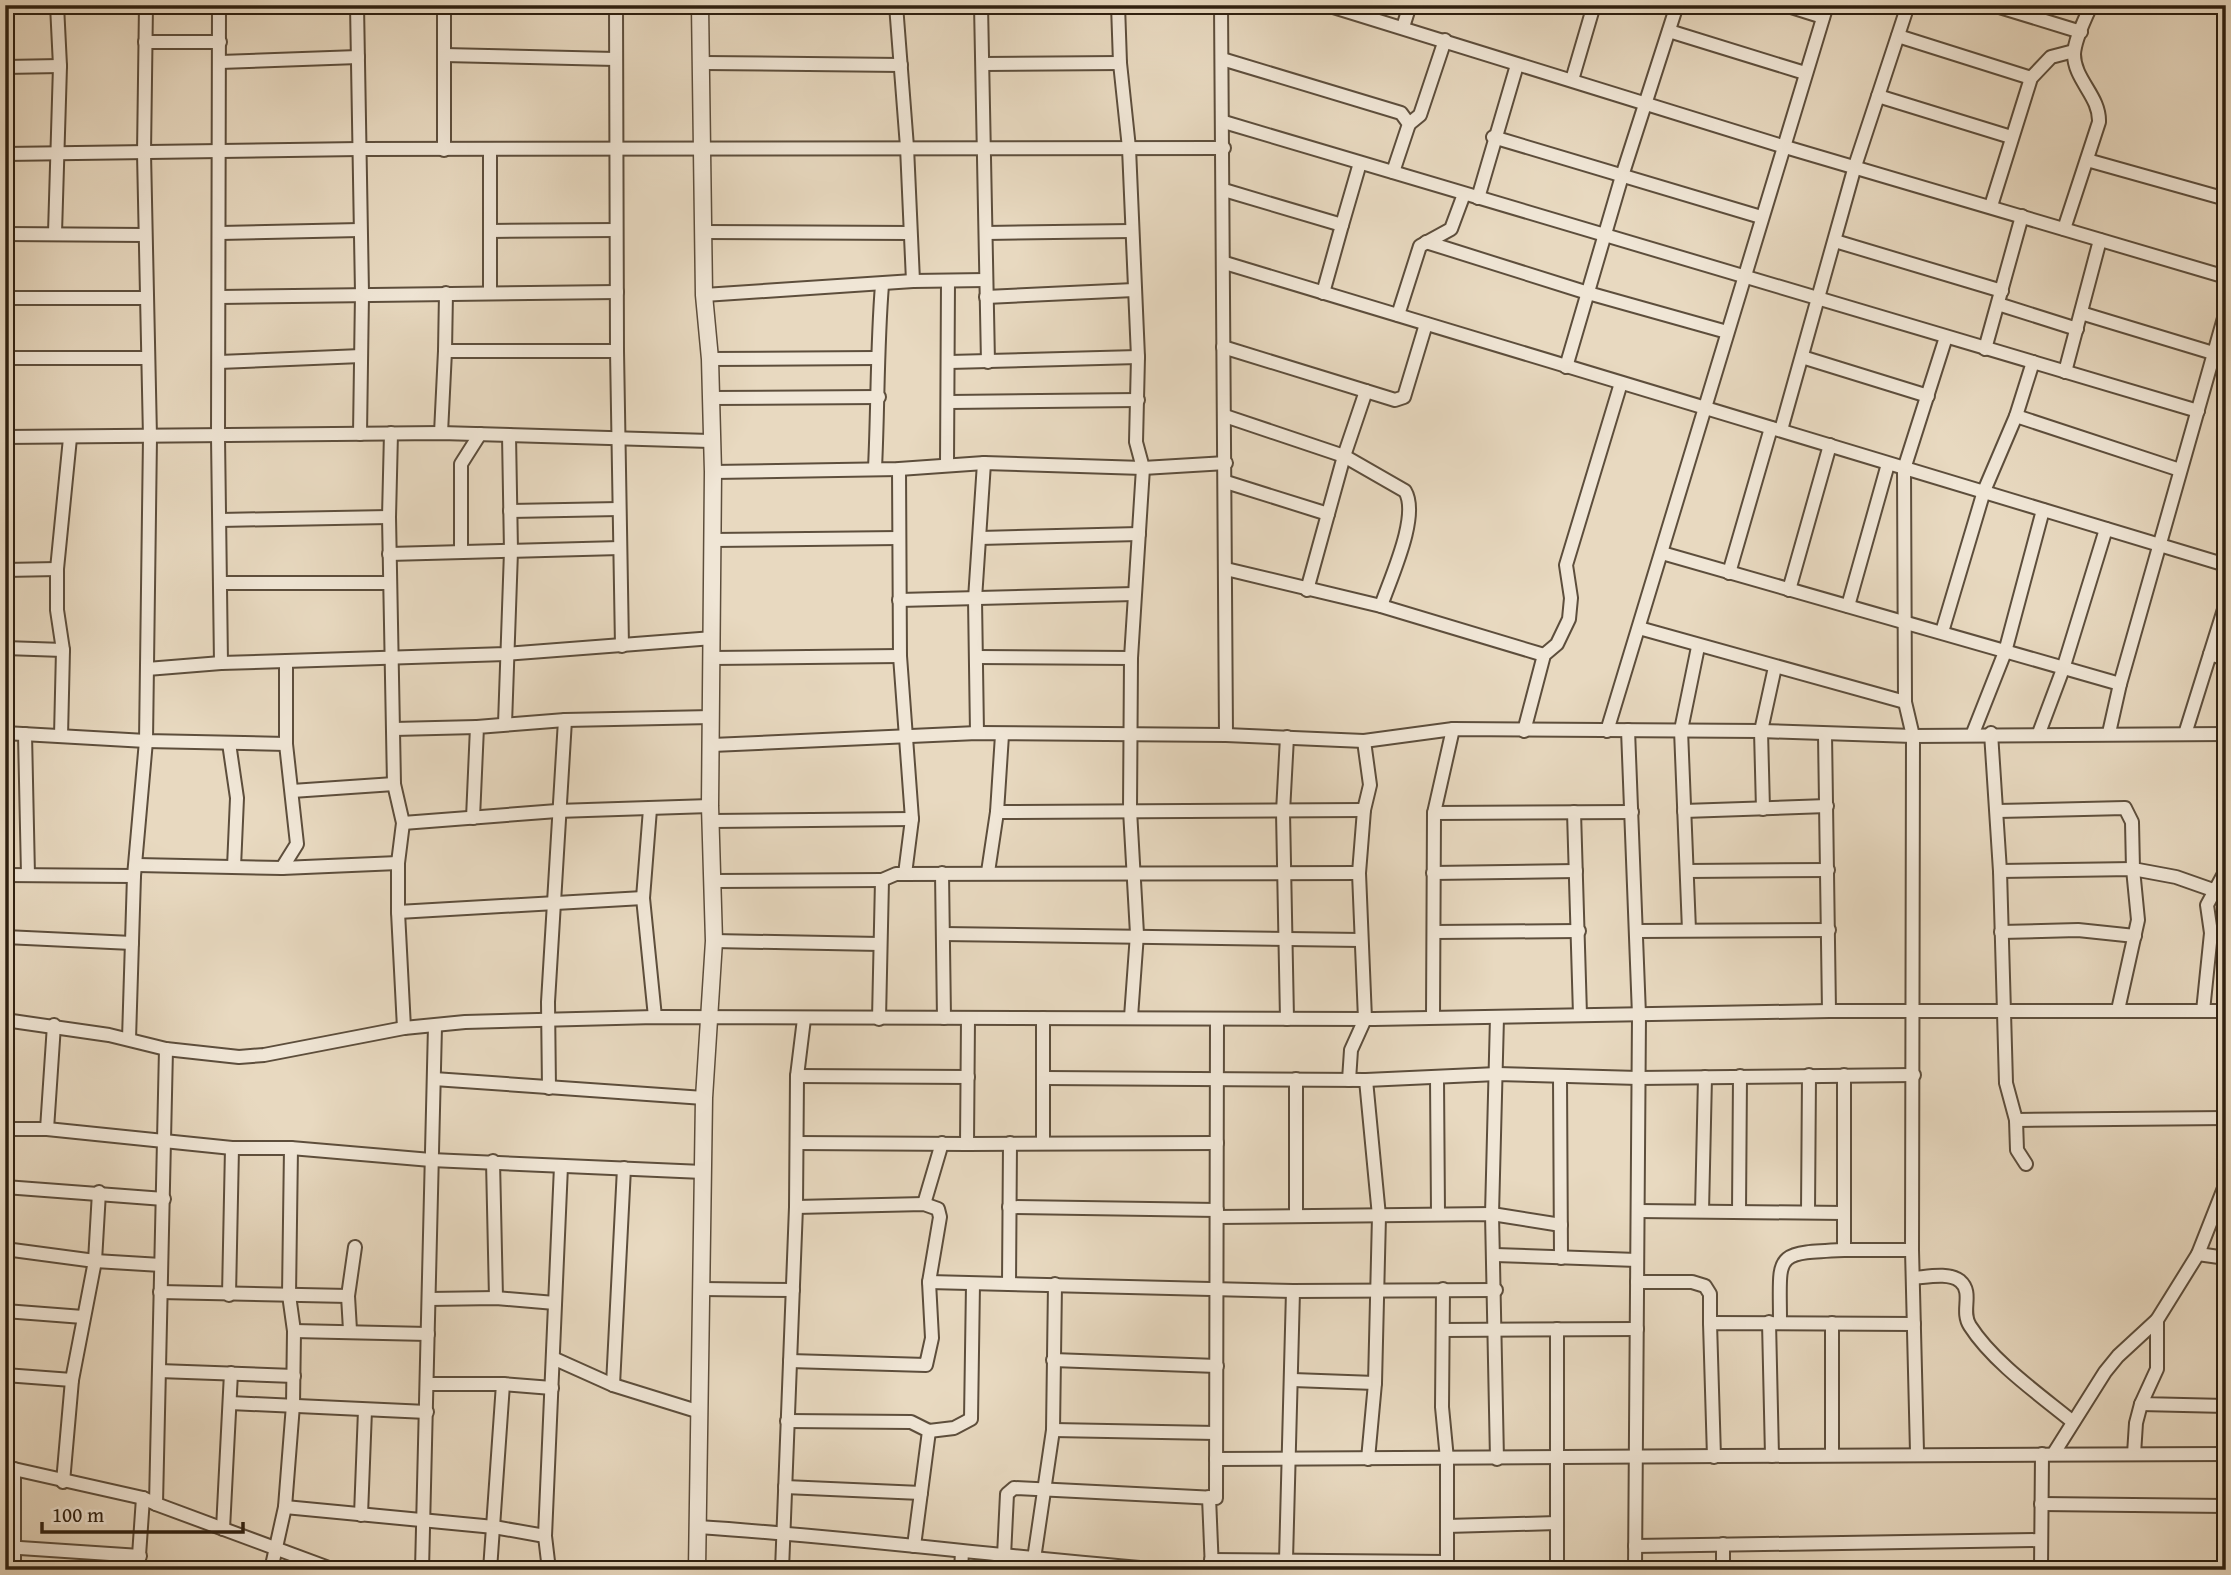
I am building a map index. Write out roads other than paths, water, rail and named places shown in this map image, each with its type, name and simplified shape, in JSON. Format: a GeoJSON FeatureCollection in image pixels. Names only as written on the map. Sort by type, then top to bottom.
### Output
{"type":"FeatureCollection","features":[{"type":"Feature","properties":{"kind":"street"},"geometry":{"type":"LineString","coordinates":[[55,233],[60,66],[57,5]]}},
{"type":"Feature","properties":{"kind":"street"},"geometry":{"type":"LineString","coordinates":[[129,1039],[135,871],[146,741],[150,437],[144,153],[146,5]]}},
{"type":"Feature","properties":{"kind":"street"},"geometry":{"type":"LineString","coordinates":[[219,5],[218,437],[221,663]]}},
{"type":"Feature","properties":{"kind":"street"},"geometry":{"type":"LineString","coordinates":[[357,5],[362,293],[360,434]]}},
{"type":"Feature","properties":{"kind":"street"},"geometry":{"type":"LineString","coordinates":[[444,5],[444,150]]}},
{"type":"Feature","properties":{"kind":"street"},"geometry":{"type":"LineString","coordinates":[[616,5],[617,351],[622,646]]}},
{"type":"Feature","properties":{"kind":"street"},"geometry":{"type":"LineString","coordinates":[[697,1570],[704,1098],[714,941],[711,814],[713,471],[710,441],[710,359],[704,295],[704,63],[701,5]]}},
{"type":"Feature","properties":{"kind":"street"},"geometry":{"type":"LineString","coordinates":[[895,5],[907,147],[913,281]]}},
{"type":"Feature","properties":{"kind":"street"},"geometry":{"type":"LineString","coordinates":[[981,5],[988,362]]}},
{"type":"Feature","properties":{"kind":"street"},"geometry":{"type":"LineString","coordinates":[[1118,5],[1120,63],[1129,148],[1138,357],[1136,442],[1143,468],[1132,658],[1130,810],[1136,872],[1137,934],[1131,1017]]}},
{"type":"Feature","properties":{"kind":"street"},"geometry":{"type":"LineString","coordinates":[[1221,5],[1224,122],[1226,735]]}},
{"type":"Feature","properties":{"kind":"street"},"geometry":{"type":"LineString","coordinates":[[1327,5],[1782,146],[2226,277]]}},
{"type":"Feature","properties":{"kind":"street"},"geometry":{"type":"LineString","coordinates":[[1403,27],[1410,5]]}},
{"type":"Feature","properties":{"kind":"street"},"geometry":{"type":"LineString","coordinates":[[1566,367],[1622,176],[1677,5]]}},
{"type":"Feature","properties":{"kind":"street"},"geometry":{"type":"LineString","coordinates":[[1606,730],[1825,11],[1785,5]]}},
{"type":"Feature","properties":{"kind":"street"},"geometry":{"type":"LineString","coordinates":[[1729,573],[1802,357],[1855,166],[1908,5]]}},
{"type":"Feature","properties":{"kind":"street"},"geometry":{"type":"LineString","coordinates":[[1993,5],[2081,32]]}},
{"type":"Feature","properties":{"kind":"street"},"geometry":{"type":"LineString","coordinates":[[2064,229],[2099,113],[2078,72],[2074,51],[2091,5]]}},
{"type":"Feature","properties":{"kind":"street"},"geometry":{"type":"LineString","coordinates":[[1572,80],[1589,7]]}},
{"type":"Feature","properties":{"kind":"street"},"geometry":{"type":"LineString","coordinates":[[1669,31],[1805,73]]}},
{"type":"Feature","properties":{"kind":"street"},"geometry":{"type":"LineString","coordinates":[[1898,36],[2031,78]]}},
{"type":"Feature","properties":{"kind":"street"},"geometry":{"type":"LineString","coordinates":[[1393,172],[1409,124],[1420,115],[1445,40]]}},
{"type":"Feature","properties":{"kind":"street"},"geometry":{"type":"LineString","coordinates":[[145,42],[220,42]]}},
{"type":"Feature","properties":{"kind":"street"},"geometry":{"type":"LineString","coordinates":[[1991,206],[2031,78],[2051,57],[2074,51]]}},
{"type":"Feature","properties":{"kind":"street"},"geometry":{"type":"LineString","coordinates":[[444,55],[615,59]]}},
{"type":"Feature","properties":{"kind":"street"},"geometry":{"type":"LineString","coordinates":[[220,62],[358,57]]}},
{"type":"Feature","properties":{"kind":"street"},"geometry":{"type":"LineString","coordinates":[[1222,59],[1401,113],[1409,124]]}},
{"type":"Feature","properties":{"kind":"street"},"geometry":{"type":"LineString","coordinates":[[704,63],[901,65]]}},
{"type":"Feature","properties":{"kind":"street"},"geometry":{"type":"LineString","coordinates":[[983,64],[1120,63]]}},
{"type":"Feature","properties":{"kind":"street"},"geometry":{"type":"LineString","coordinates":[[1478,198],[1493,137],[1517,65]]}},
{"type":"Feature","properties":{"kind":"street"},"geometry":{"type":"LineString","coordinates":[[5,67],[60,66]]}},
{"type":"Feature","properties":{"kind":"street"},"geometry":{"type":"LineString","coordinates":[[1878,96],[2011,137]]}},
{"type":"Feature","properties":{"kind":"street"},"geometry":{"type":"LineString","coordinates":[[1224,122],[2198,411]]}},
{"type":"Feature","properties":{"kind":"street"},"geometry":{"type":"LineString","coordinates":[[1493,137],[1761,217]]}},
{"type":"Feature","properties":{"kind":"street"},"geometry":{"type":"LineString","coordinates":[[5,154],[359,149],[1224,148]]}},
{"type":"Feature","properties":{"kind":"street"},"geometry":{"type":"LineString","coordinates":[[490,150],[490,293]]}},
{"type":"Feature","properties":{"kind":"street"},"geometry":{"type":"LineString","coordinates":[[2087,160],[2226,199]]}},
{"type":"Feature","properties":{"kind":"street"},"geometry":{"type":"LineString","coordinates":[[1323,293],[1360,163]]}},
{"type":"Feature","properties":{"kind":"street"},"geometry":{"type":"LineString","coordinates":[[1224,190],[1342,225]]}},
{"type":"Feature","properties":{"kind":"street"},"geometry":{"type":"LineString","coordinates":[[1398,315],[1420,246],[1451,229],[1464,194]]}},
{"type":"Feature","properties":{"kind":"street"},"geometry":{"type":"LineString","coordinates":[[1985,349],[2022,216]]}},
{"type":"Feature","properties":{"kind":"street"},"geometry":{"type":"LineString","coordinates":[[220,233],[360,230]]}},
{"type":"Feature","properties":{"kind":"street"},"geometry":{"type":"LineString","coordinates":[[490,232],[616,230]]}},
{"type":"Feature","properties":{"kind":"street"},"geometry":{"type":"LineString","coordinates":[[704,232],[910,233]]}},
{"type":"Feature","properties":{"kind":"street"},"geometry":{"type":"LineString","coordinates":[[986,233],[1131,232]]}},
{"type":"Feature","properties":{"kind":"street"},"geometry":{"type":"LineString","coordinates":[[5,234],[145,236]]}},
{"type":"Feature","properties":{"kind":"street"},"geometry":{"type":"LineString","coordinates":[[2065,372],[2100,240]]}},
{"type":"Feature","properties":{"kind":"street"},"geometry":{"type":"LineString","coordinates":[[1426,242],[1588,293],[1727,332]]}},
{"type":"Feature","properties":{"kind":"street"},"geometry":{"type":"LineString","coordinates":[[1835,242],[2002,291]]}},
{"type":"Feature","properties":{"kind":"street"},"geometry":{"type":"LineString","coordinates":[[1224,263],[2226,565]]}},
{"type":"Feature","properties":{"kind":"street"},"geometry":{"type":"LineString","coordinates":[[704,295],[913,281],[986,280]]}},
{"type":"Feature","properties":{"kind":"street"},"geometry":{"type":"LineString","coordinates":[[947,464],[948,281]]}},
{"type":"Feature","properties":{"kind":"street"},"geometry":{"type":"LineString","coordinates":[[874,468],[879,397],[876,358],[883,285]]}},
{"type":"Feature","properties":{"kind":"street"},"geometry":{"type":"LineString","coordinates":[[986,297],[1134,290]]}},
{"type":"Feature","properties":{"kind":"street"},"geometry":{"type":"LineString","coordinates":[[220,297],[362,293],[617,292]]}},
{"type":"Feature","properties":{"kind":"street"},"geometry":{"type":"LineString","coordinates":[[441,433],[446,293]]}},
{"type":"Feature","properties":{"kind":"street"},"geometry":{"type":"LineString","coordinates":[[5,298],[147,298]]}},
{"type":"Feature","properties":{"kind":"street"},"geometry":{"type":"LineString","coordinates":[[1998,304],[2077,329]]}},
{"type":"Feature","properties":{"kind":"street"},"geometry":{"type":"LineString","coordinates":[[2109,733],[2119,684],[2226,311]]}},
{"type":"Feature","properties":{"kind":"street"},"geometry":{"type":"LineString","coordinates":[[2081,313],[2213,354]]}},
{"type":"Feature","properties":{"kind":"street"},"geometry":{"type":"LineString","coordinates":[[1223,347],[1395,400],[1404,397],[1426,324]]}},
{"type":"Feature","properties":{"kind":"street"},"geometry":{"type":"LineString","coordinates":[[1917,1452],[1912,1250],[1913,736],[1905,702],[1904,469],[1946,337]]}},
{"type":"Feature","properties":{"kind":"street"},"geometry":{"type":"LineString","coordinates":[[445,351],[617,351]]}},
{"type":"Feature","properties":{"kind":"street"},"geometry":{"type":"LineString","coordinates":[[219,362],[361,356]]}},
{"type":"Feature","properties":{"kind":"street"},"geometry":{"type":"LineString","coordinates":[[949,362],[1138,357]]}},
{"type":"Feature","properties":{"kind":"street"},"geometry":{"type":"LineString","coordinates":[[1802,357],[1928,396]]}},
{"type":"Feature","properties":{"kind":"street"},"geometry":{"type":"LineString","coordinates":[[5,358],[147,358]]}},
{"type":"Feature","properties":{"kind":"street"},"geometry":{"type":"LineString","coordinates":[[710,359],[876,358]]}},
{"type":"Feature","properties":{"kind":"street"},"geometry":{"type":"LineString","coordinates":[[1942,632],[1984,491],[2016,415],[2033,362]]}},
{"type":"Feature","properties":{"kind":"street"},"geometry":{"type":"LineString","coordinates":[[1524,732],[1544,655],[1557,644],[1569,619],[1571,598],[1566,565],[1621,383]]}},
{"type":"Feature","properties":{"kind":"street"},"geometry":{"type":"LineString","coordinates":[[1307,590],[1344,456],[1366,391]]}},
{"type":"Feature","properties":{"kind":"street"},"geometry":{"type":"LineString","coordinates":[[711,398],[879,397]]}},
{"type":"Feature","properties":{"kind":"street"},"geometry":{"type":"LineString","coordinates":[[949,402],[1138,400]]}},
{"type":"Feature","properties":{"kind":"street"},"geometry":{"type":"LineString","coordinates":[[2016,415],[2180,470]]}},
{"type":"Feature","properties":{"kind":"street"},"geometry":{"type":"LineString","coordinates":[[1225,416],[1344,456],[1394,482],[1409,497],[1405,535],[1381,606]]}},
{"type":"Feature","properties":{"kind":"street"},"geometry":{"type":"LineString","coordinates":[[391,433],[389,517],[394,784],[403,823],[398,863],[398,912],[404,1028]]}},
{"type":"Feature","properties":{"kind":"street"},"geometry":{"type":"LineString","coordinates":[[5,437],[441,433],[710,441]]}},
{"type":"Feature","properties":{"kind":"street"},"geometry":{"type":"LineString","coordinates":[[461,552],[461,464],[480,434]]}},
{"type":"Feature","properties":{"kind":"street"},"geometry":{"type":"LineString","coordinates":[[505,724],[511,551],[509,435]]}},
{"type":"Feature","properties":{"kind":"street"},"geometry":{"type":"LineString","coordinates":[[61,736],[63,650],[57,610],[57,569],[70,438]]}},
{"type":"Feature","properties":{"kind":"street"},"geometry":{"type":"LineString","coordinates":[[1789,590],[1830,445]]}},
{"type":"Feature","properties":{"kind":"street"},"geometry":{"type":"LineString","coordinates":[[713,471],[899,469],[984,463],[1143,468],[1226,463]]}},
{"type":"Feature","properties":{"kind":"street"},"geometry":{"type":"LineString","coordinates":[[976,733],[975,599],[984,463]]}},
{"type":"Feature","properties":{"kind":"street"},"geometry":{"type":"LineString","coordinates":[[1848,606],[1888,464]]}},
{"type":"Feature","properties":{"kind":"street"},"geometry":{"type":"LineString","coordinates":[[899,469],[900,656],[912,819],[905,874]]}},
{"type":"Feature","properties":{"kind":"street"},"geometry":{"type":"LineString","coordinates":[[1226,482],[1328,514]]}},
{"type":"Feature","properties":{"kind":"street"},"geometry":{"type":"LineString","coordinates":[[510,511],[619,509]]}},
{"type":"Feature","properties":{"kind":"street"},"geometry":{"type":"LineString","coordinates":[[1973,733],[2005,652],[2043,510]]}},
{"type":"Feature","properties":{"kind":"street"},"geometry":{"type":"LineString","coordinates":[[220,520],[389,517]]}},
{"type":"Feature","properties":{"kind":"street"},"geometry":{"type":"LineString","coordinates":[[2039,733],[2063,669],[2106,529]]}},
{"type":"Feature","properties":{"kind":"street"},"geometry":{"type":"LineString","coordinates":[[980,538],[1139,534]]}},
{"type":"Feature","properties":{"kind":"street"},"geometry":{"type":"LineString","coordinates":[[712,540],[899,538]]}},
{"type":"Feature","properties":{"kind":"street"},"geometry":{"type":"LineString","coordinates":[[390,554],[620,548]]}},
{"type":"Feature","properties":{"kind":"street"},"geometry":{"type":"LineString","coordinates":[[1662,553],[2119,684]]}},
{"type":"Feature","properties":{"kind":"street"},"geometry":{"type":"LineString","coordinates":[[5,570],[57,569]]}},
{"type":"Feature","properties":{"kind":"street"},"geometry":{"type":"LineString","coordinates":[[1226,569],[1381,606],[1544,655]]}},
{"type":"Feature","properties":{"kind":"street"},"geometry":{"type":"LineString","coordinates":[[220,583],[390,583]]}},
{"type":"Feature","properties":{"kind":"street"},"geometry":{"type":"LineString","coordinates":[[899,600],[1134,594]]}},
{"type":"Feature","properties":{"kind":"street"},"geometry":{"type":"LineString","coordinates":[[2185,734],[2226,603]]}},
{"type":"Feature","properties":{"kind":"street"},"geometry":{"type":"LineString","coordinates":[[1639,628],[1699,647],[1905,702]]}},
{"type":"Feature","properties":{"kind":"street"},"geometry":{"type":"LineString","coordinates":[[147,669],[221,663],[506,654],[713,638]]}},
{"type":"Feature","properties":{"kind":"street"},"geometry":{"type":"LineString","coordinates":[[1689,930],[1681,730],[1699,647]]}},
{"type":"Feature","properties":{"kind":"street"},"geometry":{"type":"LineString","coordinates":[[5,648],[63,650]]}},
{"type":"Feature","properties":{"kind":"street"},"geometry":{"type":"LineString","coordinates":[[2210,654],[2226,659]]}},
{"type":"Feature","properties":{"kind":"street"},"geometry":{"type":"LineString","coordinates":[[712,658],[900,656]]}},
{"type":"Feature","properties":{"kind":"street"},"geometry":{"type":"LineString","coordinates":[[976,657],[1132,658]]}},
{"type":"Feature","properties":{"kind":"street"},"geometry":{"type":"LineString","coordinates":[[282,868],[297,844],[286,744],[286,663]]}},
{"type":"Feature","properties":{"kind":"street"},"geometry":{"type":"LineString","coordinates":[[1763,809],[1761,731],[1775,667]]}},
{"type":"Feature","properties":{"kind":"street"},"geometry":{"type":"LineString","coordinates":[[394,729],[477,727],[565,720],[712,717]]}},
{"type":"Feature","properties":{"kind":"street"},"geometry":{"type":"LineString","coordinates":[[549,1088],[548,1002],[557,811],[565,720]]}},
{"type":"Feature","properties":{"kind":"street"},"geometry":{"type":"LineString","coordinates":[[473,818],[477,727]]}},
{"type":"Feature","properties":{"kind":"street"},"geometry":{"type":"LineString","coordinates":[[712,745],[976,733],[1002,736],[1226,735],[1364,741],[1453,729],[1524,732],[1761,731],[1913,736],[1973,733],[2226,734]]}},
{"type":"Feature","properties":{"kind":"street"},"geometry":{"type":"LineString","coordinates":[[1433,1017],[1434,813],[1453,729]]}},
{"type":"Feature","properties":{"kind":"street"},"geometry":{"type":"LineString","coordinates":[[1628,730],[1639,1014],[1634,1570]]}},
{"type":"Feature","properties":{"kind":"street"},"geometry":{"type":"LineString","coordinates":[[5,733],[146,741],[286,744]]}},
{"type":"Feature","properties":{"kind":"street"},"geometry":{"type":"LineString","coordinates":[[1991,733],[2000,871],[2001,1010],[2006,1083],[2016,1120],[2017,1150],[2026,1164]]}},
{"type":"Feature","properties":{"kind":"street"},"geometry":{"type":"LineString","coordinates":[[25,734],[28,875]]}},
{"type":"Feature","properties":{"kind":"street"},"geometry":{"type":"LineString","coordinates":[[1825,734],[1829,1012]]}},
{"type":"Feature","properties":{"kind":"street"},"geometry":{"type":"LineString","coordinates":[[988,872],[997,812],[1002,736]]}},
{"type":"Feature","properties":{"kind":"street"},"geometry":{"type":"LineString","coordinates":[[1287,737],[1283,812],[1287,1019]]}},
{"type":"Feature","properties":{"kind":"street"},"geometry":{"type":"LineString","coordinates":[[1349,1080],[1351,1050],[1364,1019],[1359,873],[1364,810],[1370,785],[1364,741]]}},
{"type":"Feature","properties":{"kind":"street"},"geometry":{"type":"LineString","coordinates":[[229,743],[237,798],[234,867]]}},
{"type":"Feature","properties":{"kind":"street"},"geometry":{"type":"LineString","coordinates":[[292,790],[394,784]]}},
{"type":"Feature","properties":{"kind":"street"},"geometry":{"type":"LineString","coordinates":[[1684,811],[1827,806]]}},
{"type":"Feature","properties":{"kind":"street"},"geometry":{"type":"LineString","coordinates":[[1997,811],[2126,808],[2132,822],[2138,920],[2118,1010]]}},
{"type":"Feature","properties":{"kind":"street"},"geometry":{"type":"LineString","coordinates":[[403,823],[557,811],[650,809],[711,814],[912,819]]}},
{"type":"Feature","properties":{"kind":"street"},"geometry":{"type":"LineString","coordinates":[[650,809],[643,898],[655,1017]]}},
{"type":"Feature","properties":{"kind":"street"},"geometry":{"type":"LineString","coordinates":[[997,812],[1364,810]]}},
{"type":"Feature","properties":{"kind":"street"},"geometry":{"type":"LineString","coordinates":[[1574,812],[1580,1015]]}},
{"type":"Feature","properties":{"kind":"street"},"geometry":{"type":"LineString","coordinates":[[1434,813],[1632,812]]}},
{"type":"Feature","properties":{"kind":"street"},"geometry":{"type":"LineString","coordinates":[[5,876],[398,863]]}},
{"type":"Feature","properties":{"kind":"street"},"geometry":{"type":"LineString","coordinates":[[2000,871],[2133,869],[2176,877],[2213,890]]}},
{"type":"Feature","properties":{"kind":"street"},"geometry":{"type":"LineString","coordinates":[[1686,871],[1828,870]]}},
{"type":"Feature","properties":{"kind":"street"},"geometry":{"type":"LineString","coordinates":[[2203,1012],[2211,933],[2207,905],[2226,870]]}},
{"type":"Feature","properties":{"kind":"street"},"geometry":{"type":"LineString","coordinates":[[1433,873],[1576,871]]}},
{"type":"Feature","properties":{"kind":"street"},"geometry":{"type":"LineString","coordinates":[[714,881],[882,880],[905,874],[988,872],[1359,873]]}},
{"type":"Feature","properties":{"kind":"street"},"geometry":{"type":"LineString","coordinates":[[942,873],[944,1018]]}},
{"type":"Feature","properties":{"kind":"street"},"geometry":{"type":"LineString","coordinates":[[879,1019],[882,880]]}},
{"type":"Feature","properties":{"kind":"street"},"geometry":{"type":"LineString","coordinates":[[398,912],[643,898]]}},
{"type":"Feature","properties":{"kind":"street"},"geometry":{"type":"LineString","coordinates":[[1637,931],[1829,930]]}},
{"type":"Feature","properties":{"kind":"street"},"geometry":{"type":"LineString","coordinates":[[2001,932],[2078,930],[2135,936]]}},
{"type":"Feature","properties":{"kind":"street"},"geometry":{"type":"LineString","coordinates":[[1434,932],[1579,931]]}},
{"type":"Feature","properties":{"kind":"street"},"geometry":{"type":"LineString","coordinates":[[2211,933],[2226,933]]}},
{"type":"Feature","properties":{"kind":"street"},"geometry":{"type":"LineString","coordinates":[[943,934],[1137,934],[1361,940]]}},
{"type":"Feature","properties":{"kind":"street"},"geometry":{"type":"LineString","coordinates":[[5,937],[132,943]]}},
{"type":"Feature","properties":{"kind":"street"},"geometry":{"type":"LineString","coordinates":[[714,941],[880,944]]}},
{"type":"Feature","properties":{"kind":"street"},"geometry":{"type":"LineString","coordinates":[[5,1020],[129,1039],[166,1049],[215,1055],[264,1055],[404,1028],[655,1017],[1364,1019],[2001,1010],[2226,1012]]}},
{"type":"Feature","properties":{"kind":"street"},"geometry":{"type":"LineString","coordinates":[[1497,1017],[1492,1214],[1496,1290],[1497,1459]]}},
{"type":"Feature","properties":{"kind":"street"},"geometry":{"type":"LineString","coordinates":[[967,1144],[968,1018]]}},
{"type":"Feature","properties":{"kind":"street"},"geometry":{"type":"LineString","coordinates":[[1043,1018],[1043,1142]]}},
{"type":"Feature","properties":{"kind":"street"},"geometry":{"type":"LineString","coordinates":[[782,1570],[796,1207],[797,1076],[804,1019]]}},
{"type":"Feature","properties":{"kind":"street"},"geometry":{"type":"LineString","coordinates":[[1004,1556],[1008,1490],[1043,1487],[1216,1498],[1217,1019]]}},
{"type":"Feature","properties":{"kind":"street"},"geometry":{"type":"LineString","coordinates":[[47,1129],[54,1026]]}},
{"type":"Feature","properties":{"kind":"street"},"geometry":{"type":"LineString","coordinates":[[422,1570],[435,1026]]}},
{"type":"Feature","properties":{"kind":"street"},"geometry":{"type":"LineString","coordinates":[[156,1504],[166,1049]]}},
{"type":"Feature","properties":{"kind":"street"},"geometry":{"type":"LineString","coordinates":[[1045,1078],[1366,1080],[1437,1079],[1497,1074],[1638,1078],[1914,1074]]}},
{"type":"Feature","properties":{"kind":"street"},"geometry":{"type":"LineString","coordinates":[[1808,1212],[1810,1075]]}},
{"type":"Feature","properties":{"kind":"street"},"geometry":{"type":"LineString","coordinates":[[1844,1075],[1844,1250]]}},
{"type":"Feature","properties":{"kind":"street"},"geometry":{"type":"LineString","coordinates":[[797,1076],[968,1077]]}},
{"type":"Feature","properties":{"kind":"street"},"geometry":{"type":"LineString","coordinates":[[1739,1211],[1740,1076]]}},
{"type":"Feature","properties":{"kind":"street"},"geometry":{"type":"LineString","coordinates":[[1560,1077],[1561,1258]]}},
{"type":"Feature","properties":{"kind":"street"},"geometry":{"type":"LineString","coordinates":[[1702,1211],[1705,1077]]}},
{"type":"Feature","properties":{"kind":"street"},"geometry":{"type":"LineString","coordinates":[[434,1079],[704,1098]]}},
{"type":"Feature","properties":{"kind":"street"},"geometry":{"type":"LineString","coordinates":[[1296,1079],[1296,1216]]}},
{"type":"Feature","properties":{"kind":"street"},"geometry":{"type":"LineString","coordinates":[[1437,1079],[1438,1214]]}},
{"type":"Feature","properties":{"kind":"street"},"geometry":{"type":"LineString","coordinates":[[1366,1080],[1379,1216],[1375,1383],[1368,1459]]}},
{"type":"Feature","properties":{"kind":"street"},"geometry":{"type":"LineString","coordinates":[[2016,1120],[2226,1118]]}},
{"type":"Feature","properties":{"kind":"street"},"geometry":{"type":"LineString","coordinates":[[5,1129],[47,1129],[232,1148],[291,1148],[431,1160],[703,1172]]}},
{"type":"Feature","properties":{"kind":"street"},"geometry":{"type":"LineString","coordinates":[[797,1143],[1217,1143]]}},
{"type":"Feature","properties":{"kind":"street"},"geometry":{"type":"LineString","coordinates":[[924,1204],[942,1143]]}},
{"type":"Feature","properties":{"kind":"street"},"geometry":{"type":"LineString","coordinates":[[1009,1284],[1010,1143]]}},
{"type":"Feature","properties":{"kind":"street"},"geometry":{"type":"LineString","coordinates":[[229,1295],[232,1148]]}},
{"type":"Feature","properties":{"kind":"street"},"geometry":{"type":"LineString","coordinates":[[271,1570],[285,1507],[293,1405],[294,1331],[289,1295],[291,1148]]}},
{"type":"Feature","properties":{"kind":"street"},"geometry":{"type":"LineString","coordinates":[[494,1161],[496,1298]]}},
{"type":"Feature","properties":{"kind":"street"},"geometry":{"type":"LineString","coordinates":[[549,1570],[545,1536],[555,1359],[561,1166]]}},
{"type":"Feature","properties":{"kind":"street"},"geometry":{"type":"LineString","coordinates":[[613,1385],[624,1168]]}},
{"type":"Feature","properties":{"kind":"street"},"geometry":{"type":"LineString","coordinates":[[2041,1570],[2041,1504],[2048,1454],[2118,1356],[2157,1320],[2198,1254],[2226,1184]]}},
{"type":"Feature","properties":{"kind":"street"},"geometry":{"type":"LineString","coordinates":[[5,1187],[99,1192],[163,1199]]}},
{"type":"Feature","properties":{"kind":"street"},"geometry":{"type":"LineString","coordinates":[[63,1482],[72,1380],[95,1261],[99,1192]]}},
{"type":"Feature","properties":{"kind":"street"},"geometry":{"type":"LineString","coordinates":[[790,1361],[926,1365],[932,1338],[929,1282],[940,1217],[937,1209],[924,1204],[796,1207]]}},
{"type":"Feature","properties":{"kind":"street"},"geometry":{"type":"LineString","coordinates":[[1009,1207],[1296,1216],[1492,1214],[1561,1225]]}},
{"type":"Feature","properties":{"kind":"street"},"geometry":{"type":"LineString","coordinates":[[1638,1211],[1844,1213]]}},
{"type":"Feature","properties":{"kind":"street"},"geometry":{"type":"LineString","coordinates":[[350,1330],[348,1296],[355,1247]]}},
{"type":"Feature","properties":{"kind":"street"},"geometry":{"type":"LineString","coordinates":[[5,1249],[95,1261],[161,1265]]}},
{"type":"Feature","properties":{"kind":"street"},"geometry":{"type":"LineString","coordinates":[[1772,1456],[1774,1322],[1780,1268],[1796,1252],[1912,1250]]}},
{"type":"Feature","properties":{"kind":"street"},"geometry":{"type":"LineString","coordinates":[[2198,1254],[2226,1258]]}},
{"type":"Feature","properties":{"kind":"street"},"geometry":{"type":"LineString","coordinates":[[1495,1255],[1637,1260]]}},
{"type":"Feature","properties":{"kind":"street"},"geometry":{"type":"LineString","coordinates":[[1913,1278],[1954,1277],[1961,1282],[1968,1296],[1966,1319],[1983,1343],[2073,1422]]}},
{"type":"Feature","properties":{"kind":"street"},"geometry":{"type":"LineString","coordinates":[[929,1282],[1293,1290],[1496,1290]]}},
{"type":"Feature","properties":{"kind":"street"},"geometry":{"type":"LineString","coordinates":[[1637,1282],[1698,1282],[1705,1286],[1710,1294],[1714,1457]]}},
{"type":"Feature","properties":{"kind":"street"},"geometry":{"type":"LineString","coordinates":[[787,1421],[911,1422],[929,1431],[954,1428],[971,1419],[973,1284]]}},
{"type":"Feature","properties":{"kind":"street"},"geometry":{"type":"LineString","coordinates":[[1039,1563],[1043,1487],[1053,1430],[1055,1284]]}},
{"type":"Feature","properties":{"kind":"street"},"geometry":{"type":"LineString","coordinates":[[702,1289],[793,1290]]}},
{"type":"Feature","properties":{"kind":"street"},"geometry":{"type":"LineString","coordinates":[[1209,1497],[1211,1565],[1286,1560],[1304,1565],[1447,1566],[1447,1459],[1441,1407],[1443,1289]]}},
{"type":"Feature","properties":{"kind":"street"},"geometry":{"type":"LineString","coordinates":[[1286,1560],[1293,1380],[1293,1290]]}},
{"type":"Feature","properties":{"kind":"street"},"geometry":{"type":"LineString","coordinates":[[160,1292],[348,1296]]}},
{"type":"Feature","properties":{"kind":"street"},"geometry":{"type":"LineString","coordinates":[[429,1299],[496,1298],[555,1303]]}},
{"type":"Feature","properties":{"kind":"street"},"geometry":{"type":"LineString","coordinates":[[5,1311],[83,1317]]}},
{"type":"Feature","properties":{"kind":"street"},"geometry":{"type":"LineString","coordinates":[[2134,1454],[2136,1423],[2141,1404],[2157,1369],[2157,1320]]}},
{"type":"Feature","properties":{"kind":"street"},"geometry":{"type":"LineString","coordinates":[[1710,1323],[1914,1324]]}},
{"type":"Feature","properties":{"kind":"street"},"geometry":{"type":"LineString","coordinates":[[1832,1323],[1832,1454]]}},
{"type":"Feature","properties":{"kind":"street"},"geometry":{"type":"LineString","coordinates":[[1557,1329],[1557,1570]]}},
{"type":"Feature","properties":{"kind":"street"},"geometry":{"type":"LineString","coordinates":[[1443,1330],[1637,1329]]}},
{"type":"Feature","properties":{"kind":"street"},"geometry":{"type":"LineString","coordinates":[[294,1331],[350,1330],[428,1334]]}},
{"type":"Feature","properties":{"kind":"street"},"geometry":{"type":"LineString","coordinates":[[555,1359],[613,1385],[700,1412]]}},
{"type":"Feature","properties":{"kind":"street"},"geometry":{"type":"LineString","coordinates":[[1052,1360],[1217,1366]]}},
{"type":"Feature","properties":{"kind":"street"},"geometry":{"type":"LineString","coordinates":[[159,1371],[294,1376]]}},
{"type":"Feature","properties":{"kind":"street"},"geometry":{"type":"LineString","coordinates":[[223,1530],[230,1373]]}},
{"type":"Feature","properties":{"kind":"street"},"geometry":{"type":"LineString","coordinates":[[5,1376],[72,1380]]}},
{"type":"Feature","properties":{"kind":"street"},"geometry":{"type":"LineString","coordinates":[[1293,1380],[1375,1383]]}},
{"type":"Feature","properties":{"kind":"street"},"geometry":{"type":"LineString","coordinates":[[428,1384],[503,1384],[552,1388]]}},
{"type":"Feature","properties":{"kind":"street"},"geometry":{"type":"LineString","coordinates":[[490,1570],[503,1384]]}},
{"type":"Feature","properties":{"kind":"street"},"geometry":{"type":"LineString","coordinates":[[230,1402],[427,1412]]}},
{"type":"Feature","properties":{"kind":"street"},"geometry":{"type":"LineString","coordinates":[[2141,1404],[2226,1406]]}},
{"type":"Feature","properties":{"kind":"street"},"geometry":{"type":"LineString","coordinates":[[361,1515],[365,1410]]}},
{"type":"Feature","properties":{"kind":"street"},"geometry":{"type":"LineString","coordinates":[[1053,1430],[1216,1433]]}},
{"type":"Feature","properties":{"kind":"street"},"geometry":{"type":"LineString","coordinates":[[914,1546],[929,1431]]}},
{"type":"Feature","properties":{"kind":"street"},"geometry":{"type":"LineString","coordinates":[[1216,1459],[1636,1459],[1917,1452],[2226,1454]]}},
{"type":"Feature","properties":{"kind":"street"},"geometry":{"type":"LineString","coordinates":[[15,1570],[10,1548],[10,1469],[143,1498],[334,1570]]}},
{"type":"Feature","properties":{"kind":"street"},"geometry":{"type":"LineString","coordinates":[[785,1487],[921,1493]]}},
{"type":"Feature","properties":{"kind":"street"},"geometry":{"type":"LineString","coordinates":[[10,1548],[139,1563],[143,1498]]}},
{"type":"Feature","properties":{"kind":"street"},"geometry":{"type":"LineString","coordinates":[[2041,1504],[2226,1506]]}},
{"type":"Feature","properties":{"kind":"street"},"geometry":{"type":"LineString","coordinates":[[285,1507],[494,1527],[545,1536]]}},
{"type":"Feature","properties":{"kind":"street"},"geometry":{"type":"LineString","coordinates":[[1447,1526],[1557,1523]]}},
{"type":"Feature","properties":{"kind":"street"},"geometry":{"type":"LineString","coordinates":[[698,1527],[784,1532],[1004,1556],[1039,1563],[1167,1570]]}},
{"type":"Feature","properties":{"kind":"street"},"geometry":{"type":"LineString","coordinates":[[1635,1546],[2041,1540]]}},
{"type":"Feature","properties":{"kind":"street"},"geometry":{"type":"LineString","coordinates":[[1723,1544],[1723,1570]]}},
{"type":"Feature","properties":{"kind":"street"},"geometry":{"type":"LineString","coordinates":[[961,1570],[962,1552]]}}]}
